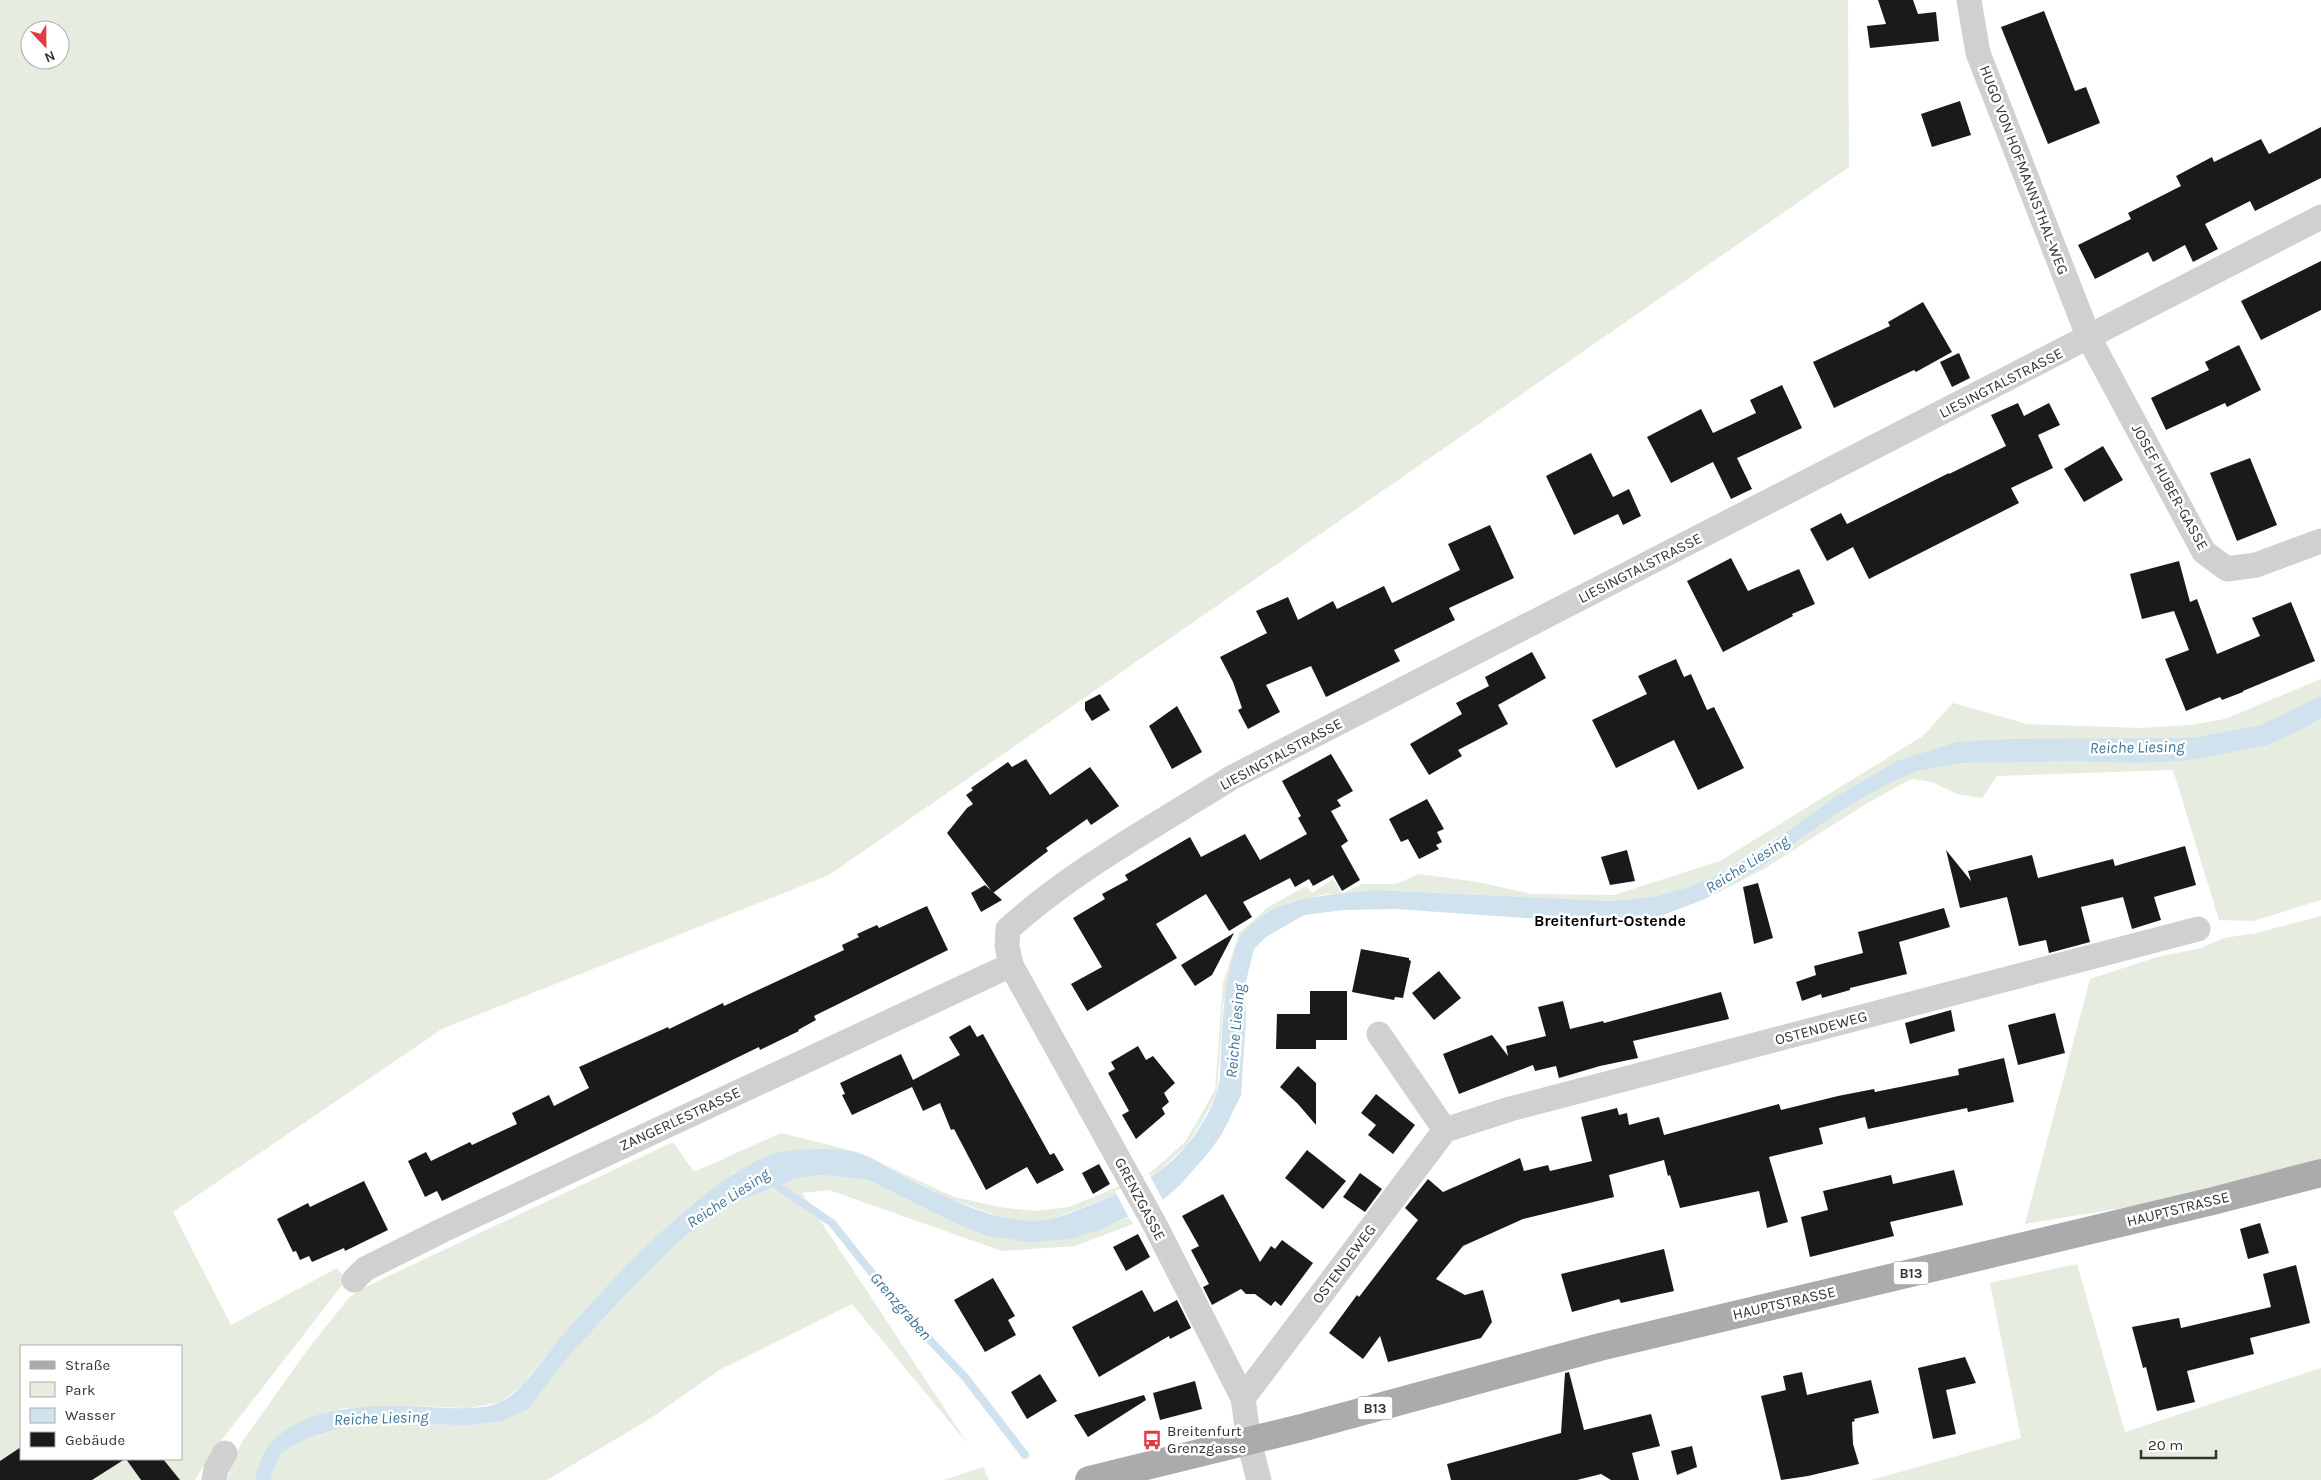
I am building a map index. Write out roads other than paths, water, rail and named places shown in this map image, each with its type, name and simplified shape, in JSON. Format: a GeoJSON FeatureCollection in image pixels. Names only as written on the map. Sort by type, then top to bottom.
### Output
{"type":"FeatureCollection","features":[{"type":"Feature","properties":{"kind":"main road","name":"HAUPTSTRASSE"},"geometry":{"type":"LineString","coordinates":[[1089,1480],[1250,1442],[1600,1347],[2321,1173]]}},
{"type":"Feature","properties":{"kind":"street","name":"HUGO VON HOFMANNSTHAL-WEG"},"geometry":{"type":"LineString","coordinates":[[1969,0],[1978,53],[2089,338]]}},
{"type":"Feature","properties":{"kind":"street","name":"LIESINGTALSTRASSE"},"geometry":{"type":"LineString","coordinates":[[1011,965],[1007,946],[1008,929],[1042,899],[1076,875],[1231,778],[2321,217]]}},
{"type":"Feature","properties":{"kind":"street","name":"JOSEF HUBER-GASSE"},"geometry":{"type":"LineString","coordinates":[[2089,338],[2204,552],[2227,569],[2256,565],[2321,541]]}},
{"type":"Feature","properties":{"kind":"street","name":"OSTENDEWEG"},"geometry":{"type":"LineString","coordinates":[[1243,1398],[1445,1130],[1510,1109],[2198,930]]}},
{"type":"Feature","properties":{"kind":"street","name":"GRENZGASSE"},"geometry":{"type":"LineString","coordinates":[[1011,965],[1127,1173],[1243,1398],[1250,1442]]}},
{"type":"Feature","properties":{"kind":"street","name":"ZANGERLESTRASSE"},"geometry":{"type":"LineString","coordinates":[[354,1280],[364,1269],[443,1230],[1011,965]]}},
{"type":"Feature","properties":{"kind":"street"},"geometry":{"type":"LineString","coordinates":[[1379,1034],[1445,1130]]}},
{"type":"Feature","properties":{"kind":"street"},"geometry":{"type":"LineString","coordinates":[[1250,1442],[1259,1480]]}},
{"type":"Feature","properties":{"kind":"street"},"geometry":{"type":"LineString","coordinates":[[214,1480],[216,1469],[225,1453]]}},
{"type":"Feature","properties":{"kind":"water","name":"Reiche Liesing"},"geometry":{"type":"Polygon","coordinates":[[[2321,696],[2321,718],[2303,729],[2267,745],[2190,760],[2140,763],[2072,761],[1960,763],[1916,771],[1882,787],[1833,816],[1760,868],[1705,899],[1650,920],[1598,923],[1395,909],[1344,910],[1304,915],[1266,937],[1254,949],[1245,985],[1246,1019],[1241,1095],[1222,1134],[1209,1152],[1180,1185],[1163,1200],[1102,1229],[1070,1239],[1031,1242],[988,1236],[959,1225],[868,1180],[821,1175],[795,1179],[734,1203],[684,1237],[615,1306],[561,1365],[528,1409],[502,1421],[474,1425],[356,1424],[307,1438],[281,1453],[271,1475],[273,1480],[255,1480],[266,1449],[288,1429],[306,1419],[325,1413],[367,1407],[475,1408],[493,1405],[508,1398],[525,1382],[561,1337],[634,1258],[697,1201],[729,1177],[759,1160],[793,1150],[823,1149],[852,1151],[868,1156],[892,1170],[970,1207],[1012,1219],[1032,1221],[1051,1219],[1067,1214],[1144,1181],[1177,1156],[1200,1127],[1212,1106],[1220,1079],[1222,1026],[1233,956],[1238,942],[1246,930],[1260,918],[1275,909],[1307,898],[1377,890],[1611,901],[1653,897],[1685,888],[1718,875],[1754,854],[1837,796],[1897,761],[1957,742],[2012,739],[2193,738],[2261,725],[2321,696]]]}},
{"type":"Feature","properties":{"kind":"waterway","name":"Grenzgraben"},"geometry":{"type":"LineString","coordinates":[[773,1180],[779,1187],[832,1223],[903,1312],[965,1377],[1025,1455]]}},
{"type":"Feature","properties":{"kind":"place","name":"Breitenfurt Grenzgasse"},"geometry":{"type":"Point","coordinates":[1152,1440]}},
{"type":"Feature","properties":{"kind":"district","name":"Breitenfurt-Ostende"},"geometry":{"type":"Point","coordinates":[1610,920]}}]}
